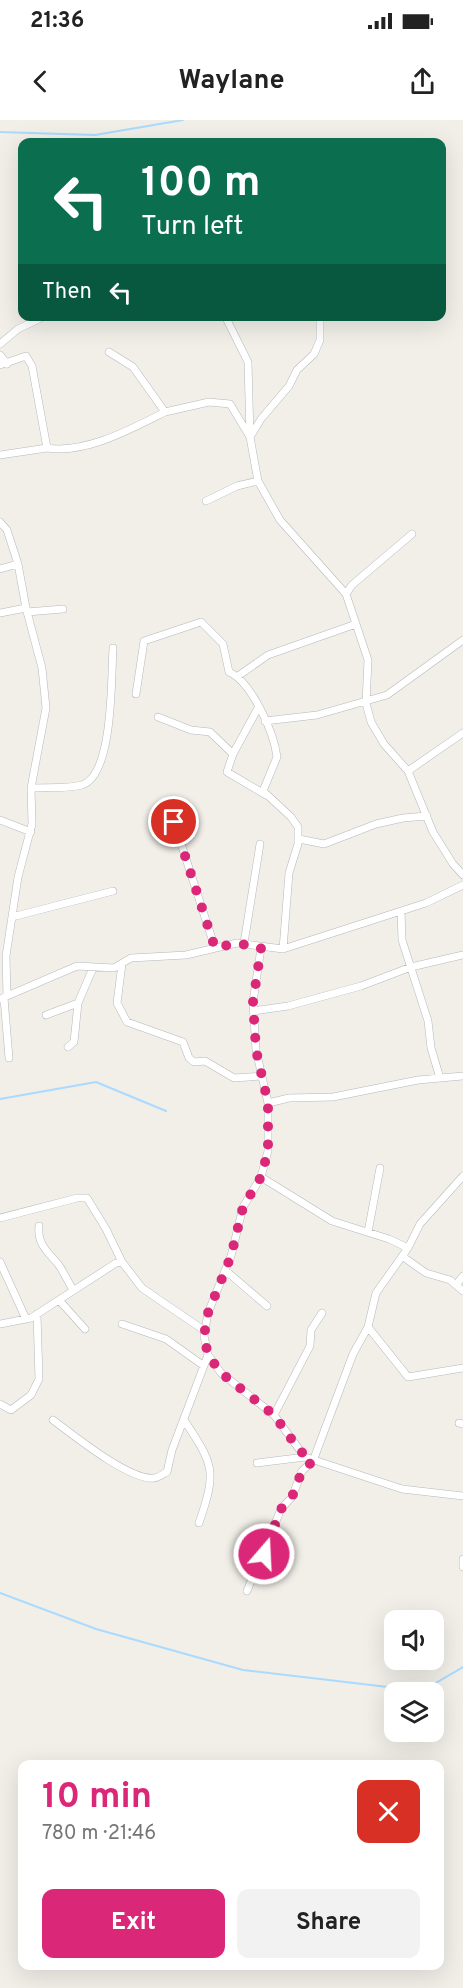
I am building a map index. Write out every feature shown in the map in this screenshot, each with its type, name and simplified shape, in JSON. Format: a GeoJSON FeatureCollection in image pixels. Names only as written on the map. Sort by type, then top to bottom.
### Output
{"type":"FeatureCollection","features":[{"type":"Feature","properties":{"kind":"street"},"geometry":{"type":"LineString","coordinates":[[0,344],[18,329],[35,321]]}},
{"type":"Feature","properties":{"kind":"street"},"geometry":{"type":"LineString","coordinates":[[228,321],[248,362],[250,437],[258,481],[280,519],[346,594],[368,660],[366,703],[371,722],[384,744],[408,771],[427,816],[453,864],[463,875]]}},
{"type":"Feature","properties":{"kind":"street"},"geometry":{"type":"LineString","coordinates":[[250,437],[261,419],[289,386],[297,370],[314,354],[320,340],[320,321]]}},
{"type":"Feature","properties":{"kind":"street"},"geometry":{"type":"LineString","coordinates":[[109,352],[133,367],[165,412]]}},
{"type":"Feature","properties":{"kind":"street"},"geometry":{"type":"LineString","coordinates":[[0,355],[3,365],[26,356],[32,366],[47,448]]}},
{"type":"Feature","properties":{"kind":"street"},"geometry":{"type":"LineString","coordinates":[[0,455],[47,448],[60,450],[92,444],[165,412],[210,402],[230,405],[250,437]]}},
{"type":"Feature","properties":{"kind":"street"},"geometry":{"type":"LineString","coordinates":[[207,501],[237,486],[258,481]]}},
{"type":"Feature","properties":{"kind":"street"},"geometry":{"type":"LineString","coordinates":[[0,522],[7,530],[18,564],[26,610],[42,668],[46,708],[31,788],[31,832],[20,867],[5,970],[4,997],[9,1058]]}},
{"type":"Feature","properties":{"kind":"street"},"geometry":{"type":"LineString","coordinates":[[346,594],[352,585],[412,534]]}},
{"type":"Feature","properties":{"kind":"street"},"geometry":{"type":"LineString","coordinates":[[0,569],[18,564]]}},
{"type":"Feature","properties":{"kind":"street"},"geometry":{"type":"LineString","coordinates":[[0,613],[63,609]]}},
{"type":"Feature","properties":{"kind":"street"},"geometry":{"type":"LineString","coordinates":[[136,694],[144,641],[201,622],[223,644],[229,672],[238,676],[253,696],[265,721],[277,757],[264,785],[266,795]]}},
{"type":"Feature","properties":{"kind":"street"},"geometry":{"type":"LineString","coordinates":[[238,676],[268,655],[356,624]]}},
{"type":"Feature","properties":{"kind":"street"},"geometry":{"type":"LineString","coordinates":[[265,721],[317,715],[366,703],[387,695],[463,640]]}},
{"type":"Feature","properties":{"kind":"street"},"geometry":{"type":"LineString","coordinates":[[31,788],[82,785],[92,778],[101,758],[112,713],[113,648]]}},
{"type":"Feature","properties":{"kind":"street"},"geometry":{"type":"LineString","coordinates":[[258,708],[233,754],[227,772],[266,795],[296,822],[299,839],[289,873],[283,949]]}},
{"type":"Feature","properties":{"kind":"street"},"geometry":{"type":"LineString","coordinates":[[158,717],[191,730],[210,732],[233,754]]}},
{"type":"Feature","properties":{"kind":"street"},"geometry":{"type":"LineString","coordinates":[[408,771],[463,733]]}},
{"type":"Feature","properties":{"kind":"street"},"geometry":{"type":"LineString","coordinates":[[299,839],[324,844],[376,824],[427,816]]}},
{"type":"Feature","properties":{"kind":"street"},"geometry":{"type":"LineString","coordinates":[[0,820],[31,832]]}},
{"type":"Feature","properties":{"kind":"street"},"geometry":{"type":"LineString","coordinates":[[174,822],[215,948]]}},
{"type":"Feature","properties":{"kind":"street"},"geometry":{"type":"LineString","coordinates":[[244,943],[260,844]]}},
{"type":"Feature","properties":{"kind":"street"},"geometry":{"type":"LineString","coordinates":[[4,997],[77,966],[93,968],[122,964],[131,958],[186,956],[244,943],[261,948],[283,949],[369,919],[401,911],[463,885]]}},
{"type":"Feature","properties":{"kind":"street"},"geometry":{"type":"LineString","coordinates":[[12,917],[113,891]]}},
{"type":"Feature","properties":{"kind":"street"},"geometry":{"type":"LineString","coordinates":[[401,911],[401,934],[428,1020],[429,1041],[440,1078]]}},
{"type":"Feature","properties":{"kind":"street"},"geometry":{"type":"LineString","coordinates":[[53,1420],[92,1449],[135,1474],[154,1478],[167,1472],[208,1355],[205,1331],[214,1294],[225,1270],[243,1207],[261,1177],[268,1151],[268,1103],[256,1050],[253,1011],[261,948]]}},
{"type":"Feature","properties":{"kind":"street"},"geometry":{"type":"LineString","coordinates":[[253,1011],[288,1006],[361,986],[411,967],[463,955]]}},
{"type":"Feature","properties":{"kind":"street"},"geometry":{"type":"LineString","coordinates":[[122,964],[117,1003],[127,1022],[183,1042],[189,1058],[194,1062],[205,1061],[232,1078],[262,1076]]}},
{"type":"Feature","properties":{"kind":"street"},"geometry":{"type":"LineString","coordinates":[[68,1047],[74,1042],[78,1003],[93,968]]}},
{"type":"Feature","properties":{"kind":"street"},"geometry":{"type":"LineString","coordinates":[[46,1015],[78,1003]]}},
{"type":"Feature","properties":{"kind":"street"},"geometry":{"type":"LineString","coordinates":[[268,1103],[289,1098],[333,1097],[463,1076]]}},
{"type":"Feature","properties":{"kind":"street"},"geometry":{"type":"LineString","coordinates":[[368,1232],[380,1168]]}},
{"type":"Feature","properties":{"kind":"street"},"geometry":{"type":"LineString","coordinates":[[247,1591],[281,1509],[292,1497],[302,1471],[313,1461],[353,1354],[368,1327],[376,1293],[408,1248],[420,1224],[463,1176]]}},
{"type":"Feature","properties":{"kind":"street"},"geometry":{"type":"LineString","coordinates":[[261,1177],[333,1221],[408,1248]]}},
{"type":"Feature","properties":{"kind":"street"},"geometry":{"type":"LineString","coordinates":[[0,1218],[56,1203],[87,1198],[122,1262],[142,1288],[205,1331]]}},
{"type":"Feature","properties":{"kind":"street"},"geometry":{"type":"LineString","coordinates":[[39,1226],[39,1239],[45,1251],[58,1265],[73,1290]]}},
{"type":"Feature","properties":{"kind":"street"},"geometry":{"type":"LineString","coordinates":[[402,1256],[426,1273],[456,1285],[463,1291]]}},
{"type":"Feature","properties":{"kind":"street"},"geometry":{"type":"LineString","coordinates":[[0,1262],[26,1319]]}},
{"type":"Feature","properties":{"kind":"street"},"geometry":{"type":"LineString","coordinates":[[0,1323],[26,1319],[37,1314],[122,1262]]}},
{"type":"Feature","properties":{"kind":"street"},"geometry":{"type":"LineString","coordinates":[[225,1270],[267,1306]]}},
{"type":"Feature","properties":{"kind":"street"},"geometry":{"type":"LineString","coordinates":[[456,1285],[463,1276]]}},
{"type":"Feature","properties":{"kind":"street"},"geometry":{"type":"LineString","coordinates":[[59,1300],[85,1329]]}},
{"type":"Feature","properties":{"kind":"street"},"geometry":{"type":"LineString","coordinates":[[274,1415],[310,1346],[311,1330],[322,1313]]}},
{"type":"Feature","properties":{"kind":"street"},"geometry":{"type":"LineString","coordinates":[[0,1404],[11,1410],[31,1395],[39,1379],[37,1314]]}},
{"type":"Feature","properties":{"kind":"street"},"geometry":{"type":"LineString","coordinates":[[122,1324],[166,1339],[204,1366]]}},
{"type":"Feature","properties":{"kind":"street"},"geometry":{"type":"LineString","coordinates":[[368,1327],[408,1377],[463,1368]]}},
{"type":"Feature","properties":{"kind":"street"},"geometry":{"type":"LineString","coordinates":[[208,1355],[221,1373],[274,1415],[305,1457],[402,1489],[463,1496]]}},
{"type":"Feature","properties":{"kind":"street"},"geometry":{"type":"LineString","coordinates":[[184,1420],[202,1445],[212,1474],[210,1493],[199,1523]]}},
{"type":"Feature","properties":{"kind":"street"},"geometry":{"type":"LineString","coordinates":[[257,1463],[305,1457]]}},
{"type":"Feature","properties":{"kind":"street"},"geometry":{"type":"LineString","coordinates":[[463,1559],[463,1567]]}},
{"type":"Feature","properties":{"kind":"waterway"},"geometry":{"type":"LineString","coordinates":[[0,132],[95,135],[183,120]]}},
{"type":"Feature","properties":{"kind":"waterway"},"geometry":{"type":"LineString","coordinates":[[0,1099],[96,1082],[166,1111]]}},
{"type":"Feature","properties":{"kind":"waterway"},"geometry":{"type":"LineString","coordinates":[[0,1593],[96,1629],[243,1670],[422,1691],[463,1667]]}},
{"type":"Feature","properties":{"kind":"route"},"geometry":{"type":"LineString","coordinates":[[174,822],[215,948],[244,943],[261,948],[253,1002],[256,1050],[268,1103],[266,1165],[243,1207],[231,1256],[208,1313],[204,1336],[212,1363],[241,1390],[274,1415],[305,1457],[313,1461],[302,1471],[292,1497],[281,1509],[264,1554]]}}]}
